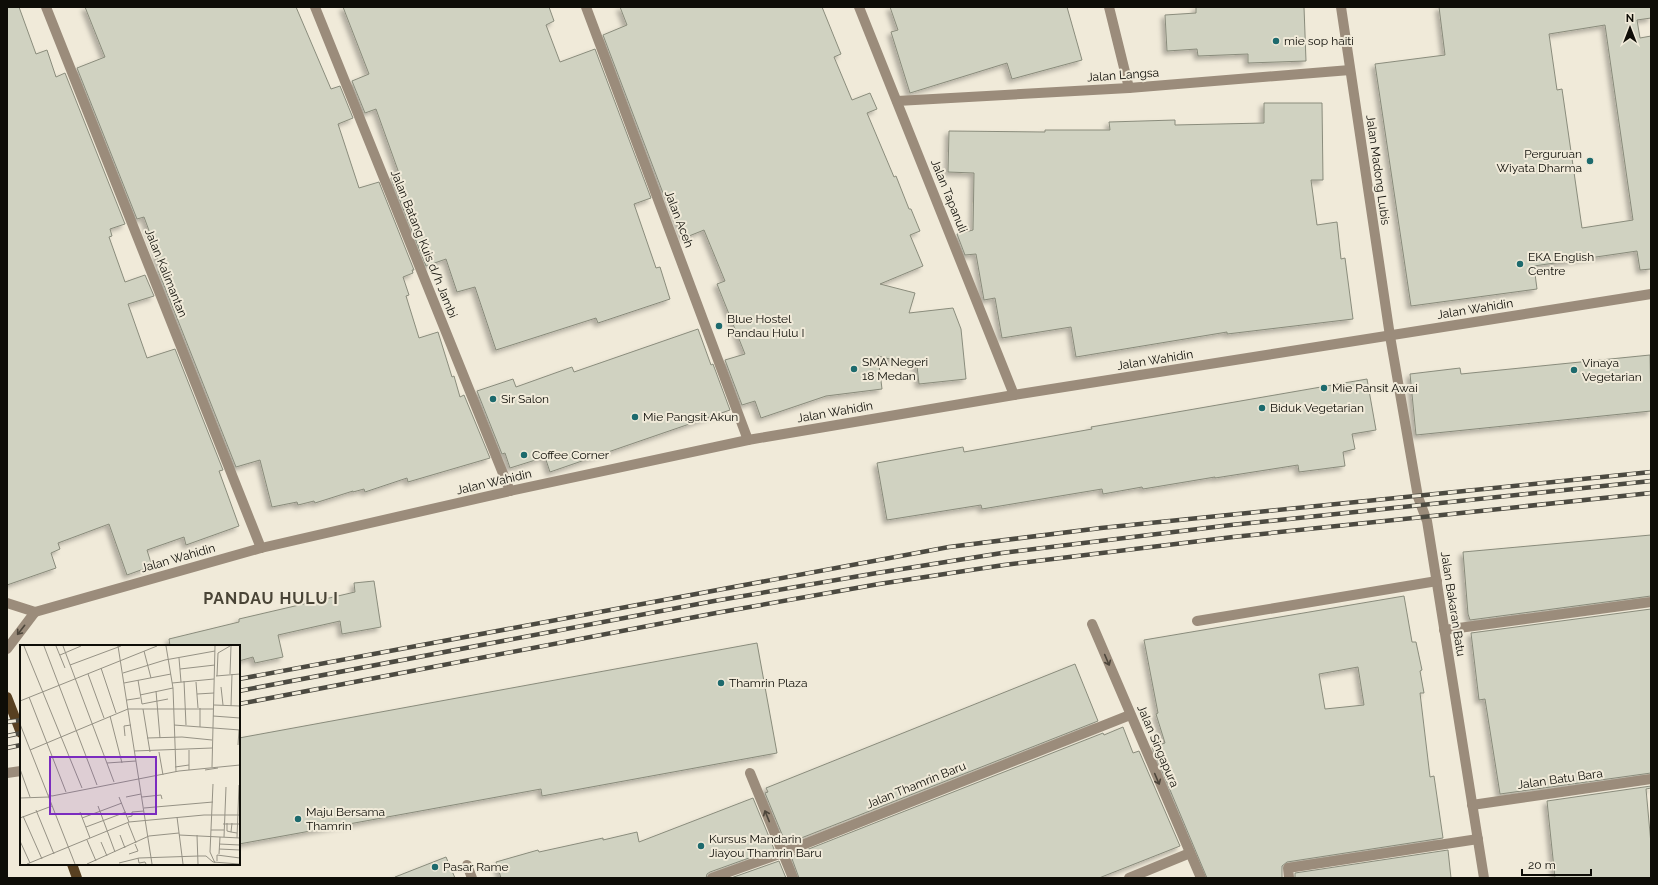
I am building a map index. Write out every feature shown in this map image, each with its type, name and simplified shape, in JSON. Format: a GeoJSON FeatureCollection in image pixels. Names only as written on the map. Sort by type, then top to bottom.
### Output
{"type":"FeatureCollection","features":[{"type":"Feature","properties":{"kind":"main road"},"geometry":{"type":"LineString","coordinates":[[7,697],[20,730]]}},
{"type":"Feature","properties":{"kind":"main road"},"geometry":{"type":"LineString","coordinates":[[72,865],[77,878]]}},
{"type":"Feature","properties":{"kind":"street","name":"Jalan Kalimantan"},"geometry":{"type":"LineString","coordinates":[[46,7],[261,548]]}},
{"type":"Feature","properties":{"kind":"street","name":"Jalan Batang Kuis d/h Jambi"},"geometry":{"type":"LineString","coordinates":[[315,7],[510,491]]}},
{"type":"Feature","properties":{"kind":"street","name":"Jalan Aceh"},"geometry":{"type":"LineString","coordinates":[[586,7],[748,440]]}},
{"type":"Feature","properties":{"kind":"street","name":"Jalan Tapanuli"},"geometry":{"type":"LineString","coordinates":[[859,7],[1014,395]]}},
{"type":"Feature","properties":{"kind":"street"},"geometry":{"type":"LineString","coordinates":[[1109,7],[1129,88]]}},
{"type":"Feature","properties":{"kind":"street","name":"Jalan Madong Lubis"},"geometry":{"type":"LineString","coordinates":[[1341,7],[1390,336]]}},
{"type":"Feature","properties":{"kind":"street","name":"Jalan Langsa"},"geometry":{"type":"LineString","coordinates":[[897,101],[1129,88],[1350,70]]}},
{"type":"Feature","properties":{"kind":"street","name":"Jalan Wahidin"},"geometry":{"type":"LineString","coordinates":[[35,612],[261,548],[510,491],[748,440],[1014,395],[1651,294]]}},
{"type":"Feature","properties":{"kind":"street","name":"Jalan Bakaran Batu"},"geometry":{"type":"LineString","coordinates":[[1390,336],[1418,497],[1427,522],[1484,878]]}},
{"type":"Feature","properties":{"kind":"street"},"geometry":{"type":"LineString","coordinates":[[1197,621],[1437,580]]}},
{"type":"Feature","properties":{"kind":"street"},"geometry":{"type":"LineString","coordinates":[[1444,630],[1651,602]]}},
{"type":"Feature","properties":{"kind":"street"},"geometry":{"type":"LineString","coordinates":[[7,603],[35,612],[7,649]]}},
{"type":"Feature","properties":{"kind":"street","name":"Jalan Singapura"},"geometry":{"type":"LineString","coordinates":[[1092,624],[1201,878]]}},
{"type":"Feature","properties":{"kind":"street","name":"Jalan Thamrin Baru"},"geometry":{"type":"LineString","coordinates":[[712,878],[782,853],[1130,715]]}},
{"type":"Feature","properties":{"kind":"street"},"geometry":{"type":"LineString","coordinates":[[7,774],[20,771]]}},
{"type":"Feature","properties":{"kind":"street"},"geometry":{"type":"LineString","coordinates":[[750,773],[793,878]]}},
{"type":"Feature","properties":{"kind":"street","name":"Jalan Batu Bara"},"geometry":{"type":"LineString","coordinates":[[1472,805],[1651,779]]}},
{"type":"Feature","properties":{"kind":"street"},"geometry":{"type":"LineString","coordinates":[[1289,878],[1288,868],[1478,839]]}},
{"type":"Feature","properties":{"kind":"street"},"geometry":{"type":"LineString","coordinates":[[1129,878],[1190,853]]}},
{"type":"Feature","properties":{"kind":"street"},"geometry":{"type":"LineString","coordinates":[[467,865],[472,878]]}},
{"type":"Feature","properties":{"kind":"building"},"geometry":{"type":"Polygon","coordinates":[[[7,7],[19,7],[36,54],[47,50],[56,77],[65,73],[125,224],[110,229],[112,236],[109,237],[125,282],[145,275],[154,296],[128,304],[147,358],[175,349],[223,470],[219,471],[239,526],[186,545],[184,537],[147,550],[152,566],[127,575],[109,524],[58,543],[60,549],[51,553],[56,568],[7,585],[7,7]]]}},
{"type":"Feature","properties":{"kind":"building"},"geometry":{"type":"Polygon","coordinates":[[[85,7],[296,7],[331,89],[340,86],[353,118],[338,124],[359,188],[379,182],[414,270],[412,270],[413,273],[403,277],[409,295],[406,296],[419,338],[438,332],[460,397],[464,395],[490,458],[408,482],[407,478],[365,492],[364,489],[315,503],[314,501],[298,505],[297,502],[272,507],[260,460],[236,467],[158,270],[161,269],[156,255],[158,255],[144,217],[137,219],[77,68],[105,57],[85,7]]]}},
{"type":"Feature","properties":{"kind":"building"},"geometry":{"type":"Polygon","coordinates":[[[343,7],[549,7],[554,21],[546,25],[560,62],[595,49],[651,198],[634,204],[656,268],[660,267],[670,299],[598,323],[596,318],[496,350],[475,287],[457,292],[446,259],[426,266],[391,178],[400,176],[376,109],[365,113],[352,81],[369,74],[343,7]]]}},
{"type":"Feature","properties":{"kind":"building"},"geometry":{"type":"Polygon","coordinates":[[[620,7],[822,7],[841,54],[834,57],[852,100],[870,93],[877,109],[867,113],[894,177],[896,176],[909,209],[911,209],[920,231],[910,235],[923,266],[880,284],[915,293],[909,313],[953,308],[961,329],[966,379],[919,384],[917,366],[878,356],[882,389],[826,396],[761,418],[755,401],[742,405],[725,360],[745,354],[717,284],[725,281],[704,230],[684,238],[666,192],[663,193],[603,35],[627,25],[620,7]]]}},
{"type":"Feature","properties":{"kind":"building"},"geometry":{"type":"Polygon","coordinates":[[[890,7],[1067,7],[1082,60],[1012,79],[1007,63],[910,93],[891,32],[898,30],[890,7]]]}},
{"type":"Feature","properties":{"kind":"building"},"geometry":{"type":"Polygon","coordinates":[[[1196,7],[1304,7],[1306,61],[1248,63],[1248,54],[1198,56],[1197,49],[1167,51],[1165,15],[1196,13],[1196,7]]]}},
{"type":"Feature","properties":{"kind":"building"},"geometry":{"type":"Polygon","coordinates":[[[1439,7],[1651,7],[1651,18],[1637,20],[1640,38],[1651,36],[1651,269],[1640,270],[1637,251],[1534,266],[1537,289],[1411,306],[1375,64],[1445,55],[1439,7]],[[1605,25],[1549,34],[1557,90],[1562,89],[1582,228],[1633,220],[1605,25]]]}},
{"type":"Feature","properties":{"kind":"building"},"geometry":{"type":"Polygon","coordinates":[[[1264,103],[1322,103],[1323,180],[1311,180],[1317,225],[1337,222],[1341,259],[1345,258],[1353,319],[1227,334],[1227,332],[1076,357],[1071,327],[1002,338],[995,298],[984,300],[976,254],[965,255],[957,234],[973,230],[974,173],[948,172],[949,131],[1045,132],[1045,130],[1110,130],[1109,122],[1175,120],[1175,125],[1264,123],[1264,103]]]}},
{"type":"Feature","properties":{"kind":"building"},"geometry":{"type":"Polygon","coordinates":[[[698,329],[730,410],[550,472],[545,457],[510,468],[505,453],[502,454],[477,391],[513,379],[516,387],[572,367],[574,372],[698,329]]]}},
{"type":"Feature","properties":{"kind":"building"},"geometry":{"type":"Polygon","coordinates":[[[1650,355],[1651,411],[1416,435],[1410,374],[1460,368],[1461,374],[1650,355]]]}},
{"type":"Feature","properties":{"kind":"building"},"geometry":{"type":"Polygon","coordinates":[[[1367,379],[1376,430],[1352,434],[1355,449],[1343,452],[1345,466],[1299,472],[1298,465],[1143,489],[1142,487],[1103,494],[1102,489],[982,509],[981,505],[887,520],[877,463],[963,447],[964,452],[1092,429],[1091,427],[1367,379]]]}},
{"type":"Feature","properties":{"kind":"building"},"geometry":{"type":"Polygon","coordinates":[[[1651,535],[1651,596],[1470,620],[1468,614],[1463,552],[1651,535]]]}},
{"type":"Feature","properties":{"kind":"building"},"geometry":{"type":"Polygon","coordinates":[[[374,581],[381,627],[342,634],[340,621],[278,635],[283,657],[255,663],[253,657],[240,661],[240,645],[170,645],[169,639],[239,622],[239,619],[355,592],[354,583],[374,581]]]}},
{"type":"Feature","properties":{"kind":"building"},"geometry":{"type":"Polygon","coordinates":[[[1404,596],[1412,642],[1416,642],[1422,670],[1420,671],[1424,693],[1420,693],[1430,777],[1434,776],[1443,838],[1287,862],[1282,866],[1282,878],[1207,878],[1152,747],[1165,743],[1156,714],[1158,713],[1144,640],[1404,596]],[[1358,667],[1319,674],[1325,709],[1364,705],[1358,667]]]}},
{"type":"Feature","properties":{"kind":"building"},"geometry":{"type":"Polygon","coordinates":[[[1651,609],[1651,773],[1500,794],[1485,699],[1479,700],[1471,633],[1651,609]]]}},
{"type":"Feature","properties":{"kind":"building"},"geometry":{"type":"Polygon","coordinates":[[[757,643],[777,753],[542,796],[541,789],[240,844],[240,738],[757,643]]]}},
{"type":"Feature","properties":{"kind":"building"},"geometry":{"type":"Polygon","coordinates":[[[1075,664],[1098,721],[786,844],[765,793],[768,792],[766,788],[1075,664]]]}},
{"type":"Feature","properties":{"kind":"building"},"geometry":{"type":"Polygon","coordinates":[[[1123,727],[1133,753],[1139,751],[1180,846],[1099,878],[799,878],[791,856],[1103,733],[1104,735],[1123,727]]]}},
{"type":"Feature","properties":{"kind":"building"},"geometry":{"type":"Polygon","coordinates":[[[1651,786],[1651,788],[1646,789],[1651,844],[1651,878],[1555,878],[1547,801],[1651,786]]]}},
{"type":"Feature","properties":{"kind":"building"},"geometry":{"type":"Polygon","coordinates":[[[753,798],[774,849],[710,872],[707,874],[706,878],[501,878],[496,862],[538,850],[539,852],[637,832],[639,842],[753,798]]]}},
{"type":"Feature","properties":{"kind":"building"},"geometry":{"type":"Polygon","coordinates":[[[1448,850],[1451,878],[1295,878],[1295,873],[1448,850]]]}},
{"type":"Feature","properties":{"kind":"building","name":"Pasar Rame"},"geometry":{"type":"Polygon","coordinates":[[[446,857],[455,878],[395,877],[446,857]]]}},
{"type":"Feature","properties":{"kind":"building"},"geometry":{"type":"Polygon","coordinates":[[[779,861],[786,878],[731,878],[779,861]]]}},
{"type":"Feature","properties":{"kind":"railway"},"geometry":{"type":"LineString","coordinates":[[240,679],[949,547],[1101,528],[1651,472]]}},
{"type":"Feature","properties":{"kind":"railway"},"geometry":{"type":"LineString","coordinates":[[240,691],[714,601],[1002,553],[1231,525],[1651,481]]}},
{"type":"Feature","properties":{"kind":"railway"},"geometry":{"type":"LineString","coordinates":[[240,704],[716,613],[879,584],[1004,565],[1233,537],[1651,493]]}},
{"type":"Feature","properties":{"kind":"railway"},"geometry":{"type":"LineString","coordinates":[[7,722],[20,720]]}},
{"type":"Feature","properties":{"kind":"railway"},"geometry":{"type":"LineString","coordinates":[[7,736],[20,733]]}},
{"type":"Feature","properties":{"kind":"railway"},"geometry":{"type":"LineString","coordinates":[[7,748],[20,745]]}},
{"type":"Feature","properties":{"kind":"place","name":"mie sop haiti"},"geometry":{"type":"Point","coordinates":[1276,41]}},
{"type":"Feature","properties":{"kind":"place","name":"Perguruan Wiyata Dharma"},"geometry":{"type":"Point","coordinates":[1590,161]}},
{"type":"Feature","properties":{"kind":"place","name":"EKA English Centre"},"geometry":{"type":"Point","coordinates":[1520,264]}},
{"type":"Feature","properties":{"kind":"place","name":"Blue Hostel Pandau Hulu I"},"geometry":{"type":"Point","coordinates":[719,326]}},
{"type":"Feature","properties":{"kind":"place","name":"SMA Negeri 18 Medan"},"geometry":{"type":"Point","coordinates":[854,369]}},
{"type":"Feature","properties":{"kind":"place","name":"Vinaya Vegetarian"},"geometry":{"type":"Point","coordinates":[1574,370]}},
{"type":"Feature","properties":{"kind":"place","name":"Mie Pansit Awai"},"geometry":{"type":"Point","coordinates":[1324,388]}},
{"type":"Feature","properties":{"kind":"place","name":"Sir Salon"},"geometry":{"type":"Point","coordinates":[493,399]}},
{"type":"Feature","properties":{"kind":"place","name":"Biduk Vegetarian"},"geometry":{"type":"Point","coordinates":[1262,408]}},
{"type":"Feature","properties":{"kind":"place","name":"Mie Pangsit Akun"},"geometry":{"type":"Point","coordinates":[635,417]}},
{"type":"Feature","properties":{"kind":"place","name":"Coffee Corner"},"geometry":{"type":"Point","coordinates":[524,455]}},
{"type":"Feature","properties":{"kind":"place","name":"Thamrin Plaza"},"geometry":{"type":"Point","coordinates":[721,683]}},
{"type":"Feature","properties":{"kind":"place","name":"Maju Bersama Thamrin"},"geometry":{"type":"Point","coordinates":[298,819]}},
{"type":"Feature","properties":{"kind":"place","name":"Kursus Mandarin Jiayou Thamrin Baru"},"geometry":{"type":"Point","coordinates":[701,846]}},
{"type":"Feature","properties":{"kind":"place","name":"Pasar Rame"},"geometry":{"type":"Point","coordinates":[435,867]}},
{"type":"Feature","properties":{"kind":"district","name":"PANDAU HULU I"},"geometry":{"type":"Point","coordinates":[271,598]}}]}
